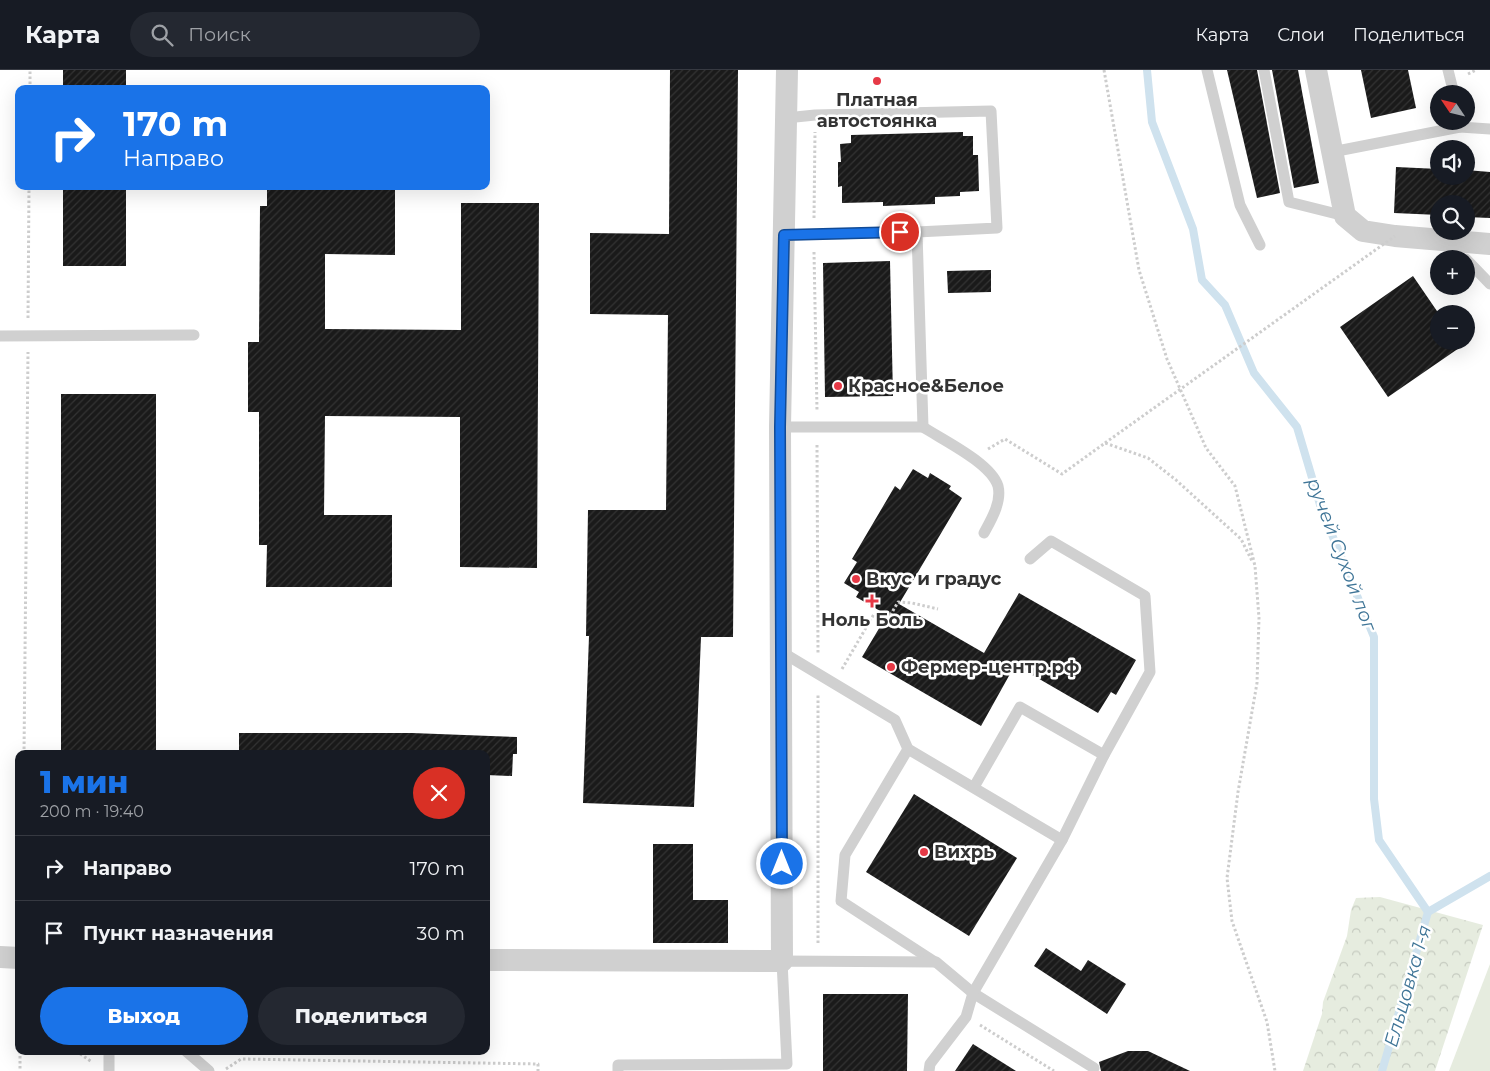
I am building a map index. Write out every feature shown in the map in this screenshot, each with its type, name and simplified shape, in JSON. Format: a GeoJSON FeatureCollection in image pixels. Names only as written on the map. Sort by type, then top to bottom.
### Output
{"type":"FeatureCollection","features":[{"type":"Feature","properties":{"kind":"street"},"geometry":{"type":"LineString","coordinates":[[490,960],[782,961],[780,427],[787,70]]}},
{"type":"Feature","properties":{"kind":"street"},"geometry":{"type":"LineString","coordinates":[[1316,70],[1345,216],[1363,231],[1395,236],[1430,238]]}},
{"type":"Feature","properties":{"kind":"street"},"geometry":{"type":"LineString","coordinates":[[1456,240],[1490,244]]}},
{"type":"Feature","properties":{"kind":"street"},"geometry":{"type":"LineString","coordinates":[[0,957],[15,958]]}},
{"type":"Feature","properties":{"kind":"lane"},"geometry":{"type":"LineString","coordinates":[[1207,70],[1240,205],[1260,245]]}},
{"type":"Feature","properties":{"kind":"lane"},"geometry":{"type":"LineString","coordinates":[[1264,70],[1289,202],[1345,216]]}},
{"type":"Feature","properties":{"kind":"lane"},"geometry":{"type":"LineString","coordinates":[[1448,70],[1452,85]]}},
{"type":"Feature","properties":{"kind":"lane"},"geometry":{"type":"LineString","coordinates":[[784,235],[997,228],[991,110],[815,115],[786,118]]}},
{"type":"Feature","properties":{"kind":"lane"},"geometry":{"type":"LineString","coordinates":[[1475,126],[1490,129]]}},
{"type":"Feature","properties":{"kind":"lane"},"geometry":{"type":"LineString","coordinates":[[1332,152],[1433,130]]}},
{"type":"Feature","properties":{"kind":"lane"},"geometry":{"type":"LineString","coordinates":[[917,232],[924,427]]}},
{"type":"Feature","properties":{"kind":"lane"},"geometry":{"type":"LineString","coordinates":[[1448,240],[1457,250]]}},
{"type":"Feature","properties":{"kind":"lane"},"geometry":{"type":"LineString","coordinates":[[1475,268],[1490,284]]}},
{"type":"Feature","properties":{"kind":"lane"},"geometry":{"type":"LineString","coordinates":[[0,336],[194,335]]}},
{"type":"Feature","properties":{"kind":"lane"},"geometry":{"type":"LineString","coordinates":[[780,427],[924,427],[987,468],[998,486],[996,510],[984,533]]}},
{"type":"Feature","properties":{"kind":"lane"},"geometry":{"type":"LineString","coordinates":[[929,1071],[930,1064],[966,1016],[973,993],[1062,840],[1104,755],[1150,672],[1145,596],[1051,541],[1030,559]]}},
{"type":"Feature","properties":{"kind":"lane"},"geometry":{"type":"LineString","coordinates":[[780,651],[833,685],[894,720],[908,750],[1062,840]]}},
{"type":"Feature","properties":{"kind":"lane"},"geometry":{"type":"LineString","coordinates":[[974,787],[1020,707],[1104,755]]}},
{"type":"Feature","properties":{"kind":"lane"},"geometry":{"type":"LineString","coordinates":[[908,750],[845,855],[841,901],[936,962],[973,993],[1094,1068]]}},
{"type":"Feature","properties":{"kind":"lane"},"geometry":{"type":"LineString","coordinates":[[618,1071],[618,1065],[787,1068],[782,961],[936,962]]}},
{"type":"Feature","properties":{"kind":"lane"},"geometry":{"type":"LineString","coordinates":[[108,1071],[109,1055]]}},
{"type":"Feature","properties":{"kind":"lane"},"geometry":{"type":"LineString","coordinates":[[191,1055],[210,1071]]}},
{"type":"Feature","properties":{"kind":"path"},"geometry":{"type":"LineString","coordinates":[[30,70],[30,85]]}},
{"type":"Feature","properties":{"kind":"path"},"geometry":{"type":"LineString","coordinates":[[1104,70],[1139,270],[1167,359],[1202,440],[1235,486],[1255,566],[1259,618],[1257,683],[1238,792],[1227,878],[1232,921],[1267,1022],[1275,1071]]}},
{"type":"Feature","properties":{"kind":"path"},"geometry":{"type":"LineString","coordinates":[[1469,74],[1476,70]]}},
{"type":"Feature","properties":{"kind":"path"},"geometry":{"type":"LineString","coordinates":[[815,115],[818,961]]}},
{"type":"Feature","properties":{"kind":"path"},"geometry":{"type":"LineString","coordinates":[[24,750],[29,190]]}},
{"type":"Feature","properties":{"kind":"path"},"geometry":{"type":"LineString","coordinates":[[972,458],[1005,440],[1062,474],[1395,236]]}},
{"type":"Feature","properties":{"kind":"path"},"geometry":{"type":"LineString","coordinates":[[1105,443],[1148,458],[1176,480],[1241,539],[1255,566]]}},
{"type":"Feature","properties":{"kind":"path"},"geometry":{"type":"LineString","coordinates":[[833,685],[874,614],[887,621],[898,602],[938,609]]}},
{"type":"Feature","properties":{"kind":"path"},"geometry":{"type":"LineString","coordinates":[[966,1016],[1054,1071]]}},
{"type":"Feature","properties":{"kind":"path"},"geometry":{"type":"LineString","coordinates":[[20,1055],[20,1071]]}},
{"type":"Feature","properties":{"kind":"path"},"geometry":{"type":"LineString","coordinates":[[222,1071],[241,1059],[538,1064],[538,1071]]}},
{"type":"Feature","properties":{"kind":"green space"},"geometry":{"type":"Polygon","coordinates":[[[1380,897],[1483,925],[1435,1071],[1303,1071],[1322,1014],[1323,1002],[1347,936],[1351,910],[1356,898],[1380,897]]]}},
{"type":"Feature","properties":{"kind":"green space"},"geometry":{"type":"Polygon","coordinates":[[[1490,964],[1490,1071],[1449,1071],[1490,964]]]}},
{"type":"Feature","properties":{"kind":"building"},"geometry":{"type":"Polygon","coordinates":[[[63,70],[126,70],[126,85],[63,85],[63,70]]]}},
{"type":"Feature","properties":{"kind":"building"},"geometry":{"type":"Polygon","coordinates":[[[670,70],[738,70],[733,637],[701,637],[694,807],[583,803],[589,636],[586,636],[588,510],[666,510],[668,315],[590,314],[590,233],[669,234],[670,70]]]}},
{"type":"Feature","properties":{"kind":"building"},"geometry":{"type":"Polygon","coordinates":[[[1227,70],[1257,70],[1280,193],[1257,198],[1227,70]]]}},
{"type":"Feature","properties":{"kind":"building"},"geometry":{"type":"Polygon","coordinates":[[[1272,70],[1298,70],[1319,183],[1294,188],[1272,70]]]}},
{"type":"Feature","properties":{"kind":"building"},"geometry":{"type":"Polygon","coordinates":[[[1361,70],[1408,70],[1416,108],[1371,118],[1361,70]]]}},
{"type":"Feature","properties":{"kind":"building"},"geometry":{"type":"Polygon","coordinates":[[[963,132],[963,136],[973,136],[973,155],[978,155],[979,191],[960,192],[960,196],[935,197],[935,204],[883,206],[883,202],[842,203],[842,186],[838,187],[838,162],[841,162],[840,144],[851,143],[851,135],[963,132]]]}},
{"type":"Feature","properties":{"kind":"building"},"geometry":{"type":"Polygon","coordinates":[[[1396,167],[1430,169],[1430,185],[1475,185],[1475,171],[1490,172],[1490,218],[1475,217],[1475,195],[1430,195],[1430,215],[1394,213],[1396,167]]]}},
{"type":"Feature","properties":{"kind":"building"},"geometry":{"type":"Polygon","coordinates":[[[63,190],[126,190],[126,266],[63,266],[63,190]]]}},
{"type":"Feature","properties":{"kind":"building"},"geometry":{"type":"Polygon","coordinates":[[[267,190],[395,190],[395,255],[325,254],[325,329],[461,330],[461,203],[539,203],[537,568],[460,567],[460,417],[325,416],[324,515],[392,515],[392,587],[266,587],[267,545],[259,545],[259,412],[248,412],[248,342],[259,342],[260,206],[267,206],[267,190]]]}},
{"type":"Feature","properties":{"kind":"building"},"geometry":{"type":"Polygon","coordinates":[[[890,261],[893,396],[825,397],[823,263],[890,261]]]}},
{"type":"Feature","properties":{"kind":"building"},"geometry":{"type":"Polygon","coordinates":[[[991,270],[991,292],[948,293],[947,271],[991,270]]]}},
{"type":"Feature","properties":{"kind":"building"},"geometry":{"type":"Polygon","coordinates":[[[1413,276],[1433,305],[1430,305],[1430,350],[1456,350],[1388,397],[1340,327],[1413,276]]]}},
{"type":"Feature","properties":{"kind":"building"},"geometry":{"type":"Polygon","coordinates":[[[61,394],[156,394],[156,750],[61,750],[61,394]]]}},
{"type":"Feature","properties":{"kind":"building"},"geometry":{"type":"Polygon","coordinates":[[[913,469],[928,478],[930,473],[951,486],[949,489],[962,498],[899,604],[984,653],[1019,593],[1136,660],[1116,695],[1111,692],[1098,713],[1015,665],[981,726],[862,657],[887,615],[856,597],[859,592],[844,583],[857,562],[852,559],[895,486],[900,490],[913,469]]]}},
{"type":"Feature","properties":{"kind":"building"},"geometry":{"type":"Polygon","coordinates":[[[239,733],[412,733],[517,737],[517,754],[513,754],[512,776],[490,775],[490,750],[239,750],[239,733]]]}},
{"type":"Feature","properties":{"kind":"building"},"geometry":{"type":"Polygon","coordinates":[[[914,794],[1017,858],[969,936],[866,872],[914,794]]]}},
{"type":"Feature","properties":{"kind":"building"},"geometry":{"type":"Polygon","coordinates":[[[653,844],[693,844],[693,900],[728,900],[728,943],[653,943],[653,844]]]}},
{"type":"Feature","properties":{"kind":"building"},"geometry":{"type":"Polygon","coordinates":[[[1046,948],[1081,971],[1088,960],[1126,984],[1107,1014],[1034,966],[1046,948]]]}},
{"type":"Feature","properties":{"kind":"building"},"geometry":{"type":"Polygon","coordinates":[[[823,994],[908,994],[907,1071],[823,1071],[823,994]]]}},
{"type":"Feature","properties":{"kind":"building"},"geometry":{"type":"Polygon","coordinates":[[[973,1044],[1016,1071],[955,1071],[973,1044]]]}},
{"type":"Feature","properties":{"kind":"building"},"geometry":{"type":"Polygon","coordinates":[[[1128,1051],[1148,1051],[1190,1071],[1101,1071],[1099,1062],[1128,1051]]]}},
{"type":"Feature","properties":{"kind":"waterway","name":"ручей Сухой лог"},"geometry":{"type":"LineString","coordinates":[[1147,70],[1152,122],[1193,229],[1202,280],[1225,305],[1254,373],[1297,427],[1321,508],[1374,637],[1374,799],[1379,840],[1428,912]]}},
{"type":"Feature","properties":{"kind":"waterway","name":"Ельцовка 1-я"},"geometry":{"type":"LineString","coordinates":[[1382,1071],[1428,912],[1490,876]]}},
{"type":"Feature","properties":{"kind":"place","name":"Платная автостоянка"},"geometry":{"type":"Point","coordinates":[877,81]}},
{"type":"Feature","properties":{"kind":"place","name":"Красное&Белое"},"geometry":{"type":"Point","coordinates":[838,386]}},
{"type":"Feature","properties":{"kind":"place","name":"Вкус и градус"},"geometry":{"type":"Point","coordinates":[856,579]}},
{"type":"Feature","properties":{"kind":"place","name":"Ноль Боль"},"geometry":{"type":"Point","coordinates":[872,601]}},
{"type":"Feature","properties":{"kind":"place","name":"Фермер-центр.рф"},"geometry":{"type":"Point","coordinates":[891,667]}},
{"type":"Feature","properties":{"kind":"place","name":"Вихрь"},"geometry":{"type":"Point","coordinates":[924,852]}},
{"type":"Feature","properties":{"kind":"route"},"geometry":{"type":"LineString","coordinates":[[782,864],[780,427],[784,235],[900,232]]}}]}
